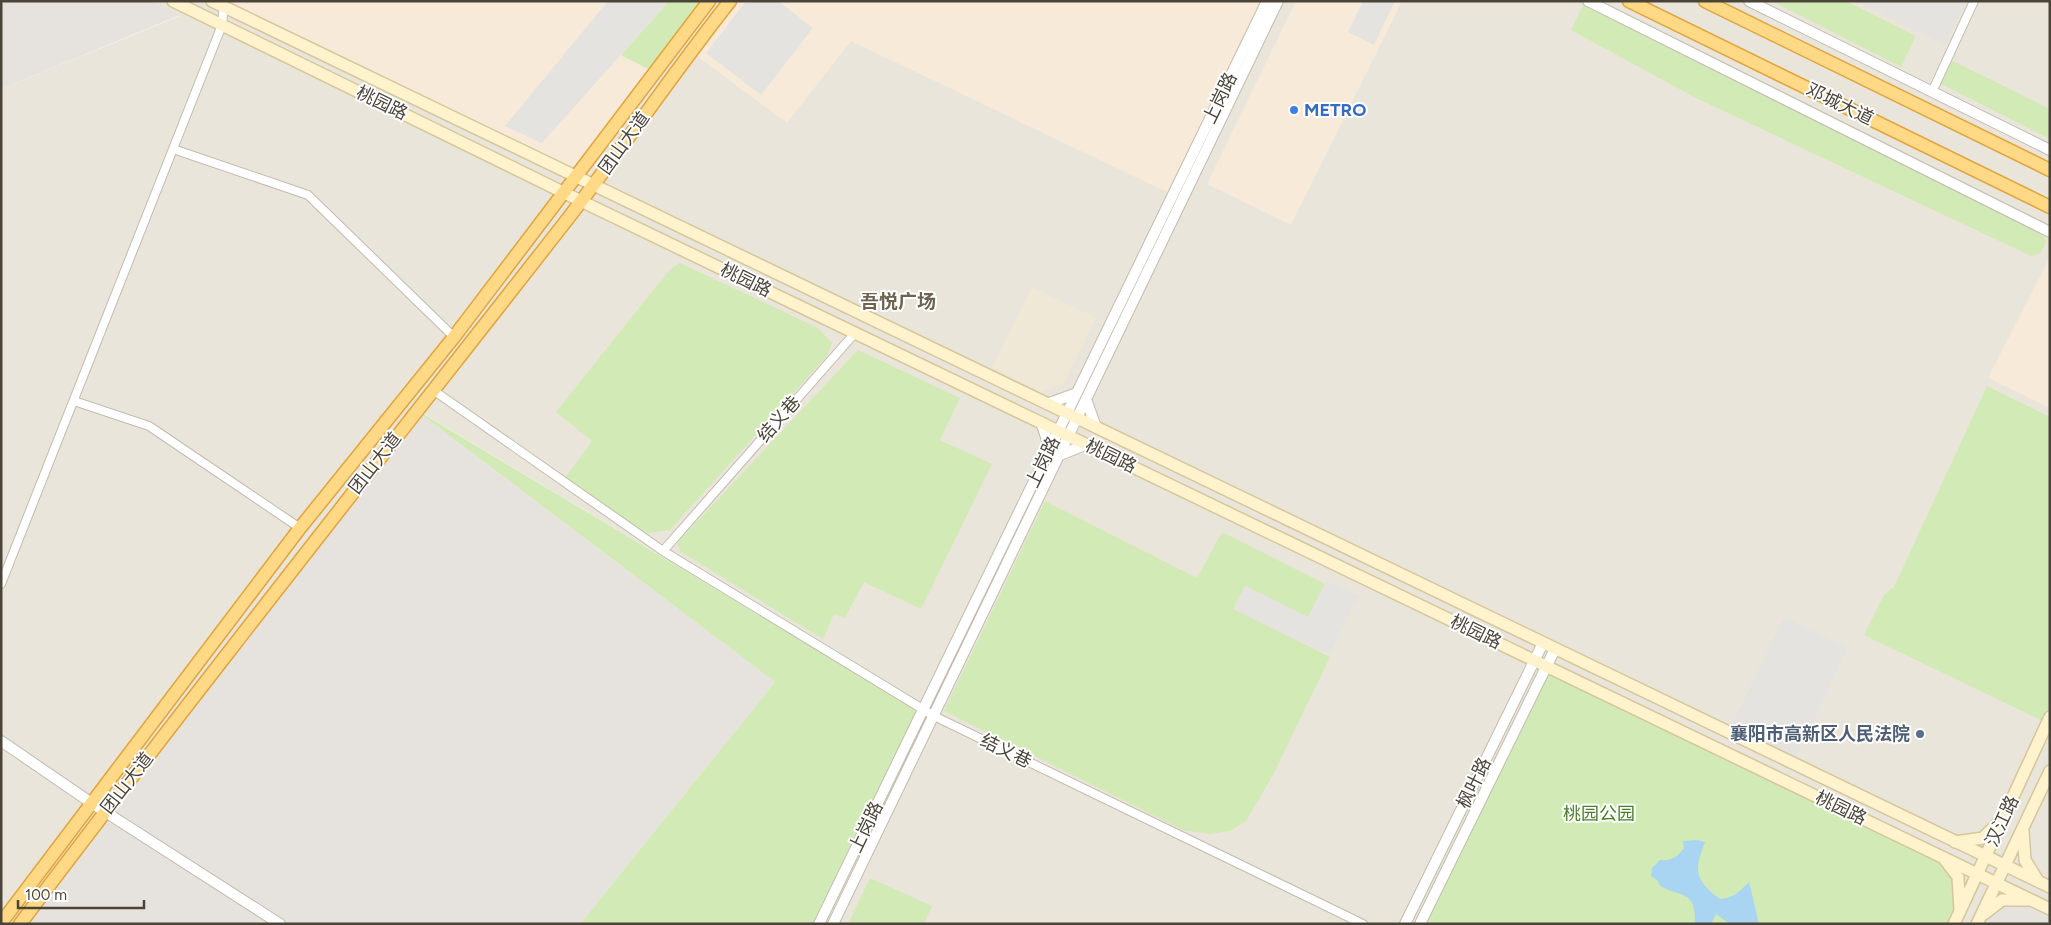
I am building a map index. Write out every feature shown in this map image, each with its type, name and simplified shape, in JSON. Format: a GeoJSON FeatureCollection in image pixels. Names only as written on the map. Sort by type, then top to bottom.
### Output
{"type":"FeatureCollection","features":[{"type":"Feature","properties":{"kind":"highway","name":"团山大道"},"geometry":{"type":"LineString","coordinates":[[1,923],[93,804],[300,528],[454,337],[709,1]]}},
{"type":"Feature","properties":{"kind":"highway","name":"团山大道"},"geometry":{"type":"LineString","coordinates":[[20,924],[105,812],[581,201],[690,51],[730,1]]}},
{"type":"Feature","properties":{"kind":"highway","name":"邓城大道"},"geometry":{"type":"LineString","coordinates":[[1629,1],[2050,207]]}},
{"type":"Feature","properties":{"kind":"highway","name":"邓城大道"},"geometry":{"type":"LineString","coordinates":[[1705,1],[2050,170]]}},
{"type":"Feature","properties":{"kind":"main road","name":"桃园路"},"geometry":{"type":"LineString","coordinates":[[173,1],[564,193],[2050,909]]}},
{"type":"Feature","properties":{"kind":"main road","name":"桃园路"},"geometry":{"type":"LineString","coordinates":[[212,1],[224,4],[1047,404],[2050,887]]}},
{"type":"Feature","properties":{"kind":"main road","name":"汉江路"},"geometry":{"type":"LineString","coordinates":[[1954,924],[2050,717]]}},
{"type":"Feature","properties":{"kind":"main road","name":"汉江路"},"geometry":{"type":"LineString","coordinates":[[1979,920],[2050,771]]}},
{"type":"Feature","properties":{"kind":"main road"},"geometry":{"type":"LineString","coordinates":[[1955,842],[1982,838],[2004,818]]}},
{"type":"Feature","properties":{"kind":"main road"},"geometry":{"type":"LineString","coordinates":[[2023,827],[2025,860],[2039,882]]}},
{"type":"Feature","properties":{"kind":"main road"},"geometry":{"type":"LineString","coordinates":[[1942,857],[1958,877],[1960,911]]}},
{"type":"Feature","properties":{"kind":"main road"},"geometry":{"type":"LineString","coordinates":[[1979,920],[2002,900],[2031,900]]}},
{"type":"Feature","properties":{"kind":"street","name":"上岗路"},"geometry":{"type":"LineString","coordinates":[[833,924],[1060,455],[1064,433],[1072,416],[1077,393],[1267,1]]}},
{"type":"Feature","properties":{"kind":"street","name":"上岗路"},"geometry":{"type":"LineString","coordinates":[[1072,416],[1086,399],[1278,1]]}},
{"type":"Feature","properties":{"kind":"street"},"geometry":{"type":"LineString","coordinates":[[1588,1],[2050,232]]}},
{"type":"Feature","properties":{"kind":"street"},"geometry":{"type":"LineString","coordinates":[[1750,1],[2050,150]]}},
{"type":"Feature","properties":{"kind":"street"},"geometry":{"type":"LineString","coordinates":[[1932,92],[1974,1]]}},
{"type":"Feature","properties":{"kind":"street"},"geometry":{"type":"LineString","coordinates":[[1,584],[222,25],[224,4]]}},
{"type":"Feature","properties":{"kind":"street"},"geometry":{"type":"LineString","coordinates":[[1907,100],[1915,84]]}},
{"type":"Feature","properties":{"kind":"street"},"geometry":{"type":"LineString","coordinates":[[173,149],[308,195],[454,337]]}},
{"type":"Feature","properties":{"kind":"street","name":"结义巷"},"geometry":{"type":"LineString","coordinates":[[664,551],[855,333]]}},
{"type":"Feature","properties":{"kind":"street","name":"结义巷"},"geometry":{"type":"LineString","coordinates":[[433,390],[664,551],[934,716],[1363,924]]}},
{"type":"Feature","properties":{"kind":"street"},"geometry":{"type":"LineString","coordinates":[[1047,404],[1077,393]]}},
{"type":"Feature","properties":{"kind":"street"},"geometry":{"type":"LineString","coordinates":[[1086,399],[1096,427]]}},
{"type":"Feature","properties":{"kind":"street"},"geometry":{"type":"LineString","coordinates":[[74,401],[149,426],[300,528]]}},
{"type":"Feature","properties":{"kind":"street"},"geometry":{"type":"LineString","coordinates":[[1041,422],[1050,449]]}},
{"type":"Feature","properties":{"kind":"street","name":"上岗路"},"geometry":{"type":"LineString","coordinates":[[819,924],[1050,449],[1064,433]]}},
{"type":"Feature","properties":{"kind":"street"},"geometry":{"type":"LineString","coordinates":[[1060,455],[1087,444]]}},
{"type":"Feature","properties":{"kind":"street","name":"枫叶路"},"geometry":{"type":"LineString","coordinates":[[1405,924],[1542,643]]}},
{"type":"Feature","properties":{"kind":"street","name":"枫叶路"},"geometry":{"type":"LineString","coordinates":[[1420,924],[1555,649]]}},
{"type":"Feature","properties":{"kind":"street"},"geometry":{"type":"LineString","coordinates":[[1,741],[105,812],[280,924]]}},
{"type":"Feature","properties":{"kind":"shaded area"},"geometry":{"type":"Polygon","coordinates":[[[1,1],[151,1],[180,15],[1,89],[1,1]]]}},
{"type":"Feature","properties":{"kind":"shaded area"},"geometry":{"type":"Polygon","coordinates":[[[151,1],[2050,1],[2050,914],[1977,924],[825,924],[926,715],[411,406],[20,924],[1,924],[1,89],[180,16],[151,1]]]}},
{"type":"Feature","properties":{"kind":"shaded area"},"geometry":{"type":"Polygon","coordinates":[[[225,1],[709,1],[577,176],[225,1]]]}},
{"type":"Feature","properties":{"kind":"shaded area"},"geometry":{"type":"Polygon","coordinates":[[[608,1],[669,1],[542,143],[505,126],[608,1]]]}},
{"type":"Feature","properties":{"kind":"shaded area"},"geometry":{"type":"Polygon","coordinates":[[[730,1],[1267,1],[1173,195],[851,41],[787,123],[690,51],[730,1]]]}},
{"type":"Feature","properties":{"kind":"shaded area"},"geometry":{"type":"Polygon","coordinates":[[[746,1],[778,1],[813,28],[761,95],[706,53],[746,1]]]}},
{"type":"Feature","properties":{"kind":"shaded area","name":"METRO"},"geometry":{"type":"Polygon","coordinates":[[[1296,1],[1402,1],[1291,225],[1207,184],[1296,1]]]}},
{"type":"Feature","properties":{"kind":"shaded area"},"geometry":{"type":"Polygon","coordinates":[[[1363,1],[1395,1],[1374,45],[1348,32],[1363,1]]]}},
{"type":"Feature","properties":{"kind":"shaded area"},"geometry":{"type":"Polygon","coordinates":[[[1855,1],[1966,1],[1944,45],[1855,1]]]}},
{"type":"Feature","properties":{"kind":"shaded area"},"geometry":{"type":"Polygon","coordinates":[[[1861,1],[1962,1],[1942,41],[1861,1]]]}},
{"type":"Feature","properties":{"kind":"shaded area"},"geometry":{"type":"Polygon","coordinates":[[[2050,257],[2050,408],[1988,378],[2050,257]]]}},
{"type":"Feature","properties":{"kind":"shaded area"},"geometry":{"type":"Polygon","coordinates":[[[1032,287],[1096,318],[1064,383],[1040,392],[992,368],[1032,287]]]}},
{"type":"Feature","properties":{"kind":"shaded area"},"geometry":{"type":"Polygon","coordinates":[[[410,406],[775,682],[580,924],[20,924],[410,406]]]}},
{"type":"Feature","properties":{"kind":"shaded area"},"geometry":{"type":"Polygon","coordinates":[[[1327,581],[1359,596],[1329,655],[1233,609],[1245,586],[1308,617],[1327,581]]]}},
{"type":"Feature","properties":{"kind":"shaded area"},"geometry":{"type":"Polygon","coordinates":[[[1784,617],[1848,648],[1796,757],[1731,726],[1784,617]]]}},
{"type":"Feature","properties":{"kind":"shaded area"},"geometry":{"type":"Polygon","coordinates":[[[2005,893],[2050,914],[2050,924],[1977,924],[1980,917],[2005,893]]]}},
{"type":"Feature","properties":{"kind":"green space"},"geometry":{"type":"Polygon","coordinates":[[[669,1],[709,1],[654,72],[621,55],[669,1]]]}},
{"type":"Feature","properties":{"kind":"green space"},"geometry":{"type":"Polygon","coordinates":[[[1585,1],[2040,228],[2046,241],[2041,253],[2031,256],[1694,97],[1571,30],[1585,1]]]}},
{"type":"Feature","properties":{"kind":"green space"},"geometry":{"type":"Polygon","coordinates":[[[1772,1],[1846,1],[1916,36],[1901,67],[1772,1]]]}},
{"type":"Feature","properties":{"kind":"green space"},"geometry":{"type":"Polygon","coordinates":[[[1953,61],[2050,109],[2050,139],[1941,84],[1940,80],[1949,62],[1953,61]]]}},
{"type":"Feature","properties":{"kind":"green space"},"geometry":{"type":"Polygon","coordinates":[[[680,263],[818,328],[832,343],[827,356],[670,530],[648,533],[560,485],[592,441],[556,412],[654,289],[672,268],[680,263]]]}},
{"type":"Feature","properties":{"kind":"green space"},"geometry":{"type":"Polygon","coordinates":[[[858,350],[960,398],[940,440],[992,464],[921,609],[864,582],[845,618],[834,614],[823,639],[681,552],[677,543],[858,350]]]}},
{"type":"Feature","properties":{"kind":"green space"},"geometry":{"type":"Polygon","coordinates":[[[1987,386],[2050,417],[2050,717],[2047,723],[1864,635],[1884,595],[1894,587],[1987,386]]]}},
{"type":"Feature","properties":{"kind":"green space"},"geometry":{"type":"Polygon","coordinates":[[[410,406],[926,715],[825,924],[580,924],[775,682],[410,406]]]}},
{"type":"Feature","properties":{"kind":"green space"},"geometry":{"type":"Polygon","coordinates":[[[1045,501],[1197,578],[1222,532],[1325,584],[1308,617],[1246,586],[1234,609],[1330,657],[1273,775],[1246,821],[1230,831],[1210,834],[1183,830],[944,711],[1045,501]]]}},
{"type":"Feature","properties":{"kind":"green space","name":"桃园公园"},"geometry":{"type":"Polygon","coordinates":[[[1546,666],[1942,857],[1958,877],[1954,924],[1420,924],[1546,666]]]}},
{"type":"Feature","properties":{"kind":"green space"},"geometry":{"type":"Polygon","coordinates":[[[870,878],[932,906],[924,924],[848,924],[870,878]]]}},
{"type":"Feature","properties":{"kind":"water"},"geometry":{"type":"Polygon","coordinates":[[[1697,840],[1705,842],[1698,867],[1701,880],[1705,886],[1720,899],[1733,896],[1749,882],[1759,924],[1730,924],[1716,914],[1711,924],[1695,924],[1695,913],[1690,900],[1681,894],[1660,886],[1658,881],[1651,876],[1652,868],[1660,860],[1671,859],[1679,854],[1684,848],[1683,841],[1697,840]]]}},
{"type":"Feature","properties":{"kind":"place","name":"METRO"},"geometry":{"type":"Point","coordinates":[1294,110]}},
{"type":"Feature","properties":{"kind":"place","name":"襄阳市高新区人民法院"},"geometry":{"type":"Point","coordinates":[1920,734]}},
{"type":"Feature","properties":{"kind":"district","name":"吾悦广场"},"geometry":{"type":"Point","coordinates":[898,301]}}]}
